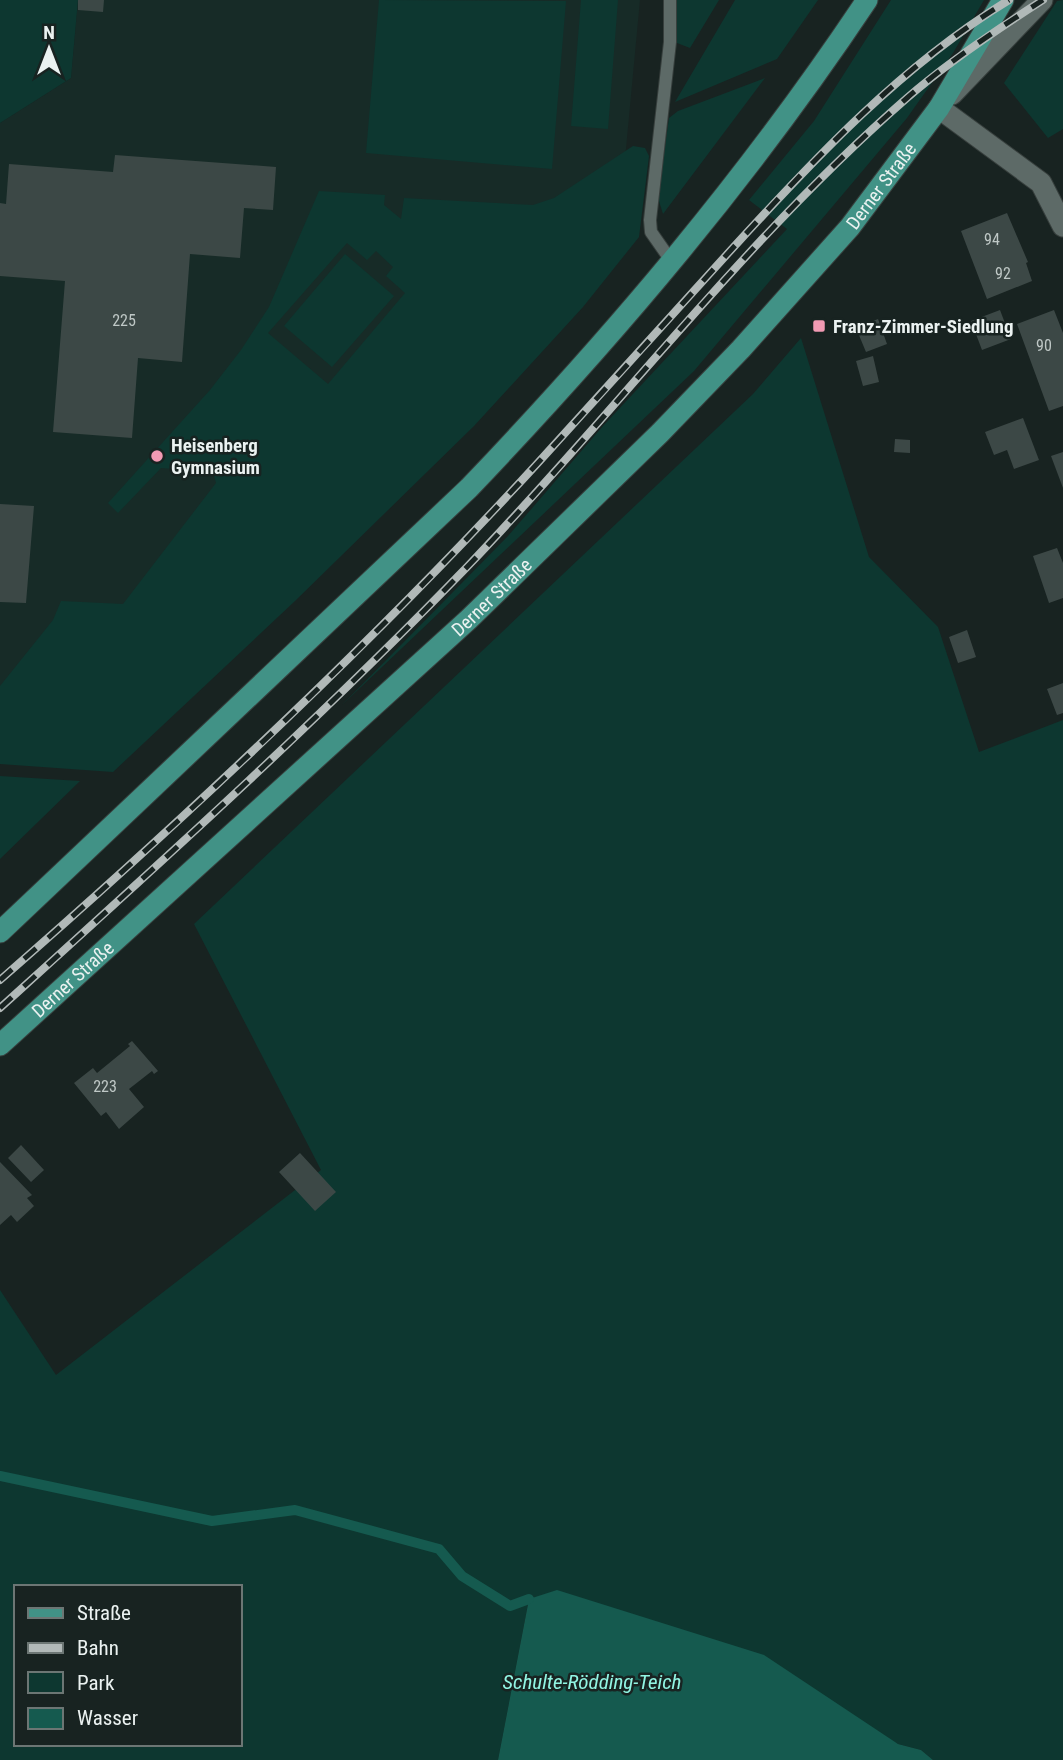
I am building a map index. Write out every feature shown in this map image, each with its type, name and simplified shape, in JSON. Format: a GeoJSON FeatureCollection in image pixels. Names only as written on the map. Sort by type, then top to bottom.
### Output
{"type":"FeatureCollection","features":[{"type":"Feature","properties":{"kind":"main road"},"geometry":{"type":"LineString","coordinates":[[0,932],[469,488],[636,305],[712,215],[867,0]]}},
{"type":"Feature","properties":{"kind":"main road","name":"Derner Straße"},"geometry":{"type":"LineString","coordinates":[[0,1045],[469,619],[660,433],[741,349],[850,227],[939,108],[1003,0]]}},
{"type":"Feature","properties":{"kind":"street"},"geometry":{"type":"LineString","coordinates":[[1042,0],[939,108],[1041,183],[1063,226]]}},
{"type":"Feature","properties":{"kind":"lane"},"geometry":{"type":"LineString","coordinates":[[670,0],[670,41],[650,219],[651,232],[672,262]]}},
{"type":"Feature","properties":{"kind":"shaded area","name":"Heisenberg Gymnasium"},"geometry":{"type":"Polygon","coordinates":[[[78,0],[640,0],[624,170],[0,742],[0,123],[71,78],[78,0]]]}},
{"type":"Feature","properties":{"kind":"green space"},"geometry":{"type":"Polygon","coordinates":[[[0,0],[78,0],[71,78],[0,123],[0,0]]]}},
{"type":"Feature","properties":{"kind":"green space"},"geometry":{"type":"Polygon","coordinates":[[[379,0],[566,1],[552,169],[366,153],[379,0]]]}},
{"type":"Feature","properties":{"kind":"green space"},"geometry":{"type":"Polygon","coordinates":[[[581,0],[618,0],[608,129],[571,126],[581,0]]]}},
{"type":"Feature","properties":{"kind":"green space"},"geometry":{"type":"Polygon","coordinates":[[[676,0],[719,0],[690,48],[677,43],[676,0]]]}},
{"type":"Feature","properties":{"kind":"green space"},"geometry":{"type":"Polygon","coordinates":[[[735,0],[818,0],[777,59],[675,102],[735,0]]]}},
{"type":"Feature","properties":{"kind":"green space"},"geometry":{"type":"Polygon","coordinates":[[[891,0],[984,0],[953,53],[907,118],[694,371],[342,705],[508,536],[603,426],[787,229],[749,200],[814,121],[891,0]]]}},
{"type":"Feature","properties":{"kind":"green space"},"geometry":{"type":"Polygon","coordinates":[[[1063,0],[1063,129],[1048,138],[1004,83],[1057,1],[1063,0]]]}},
{"type":"Feature","properties":{"kind":"green space"},"geometry":{"type":"Polygon","coordinates":[[[765,78],[663,214],[658,198],[669,118],[678,111],[765,78]]]}},
{"type":"Feature","properties":{"kind":"green space"},"geometry":{"type":"Polygon","coordinates":[[[633,146],[645,148],[649,156],[639,237],[583,307],[474,426],[295,601],[113,772],[0,764],[0,686],[53,620],[61,601],[123,604],[216,483],[213,472],[161,468],[118,513],[108,503],[210,390],[241,350],[269,307],[319,191],[385,195],[384,205],[401,219],[404,198],[533,205],[554,198],[633,146]],[[347,243],[268,333],[328,384],[405,293],[386,276],[393,267],[376,251],[367,260],[347,243]]]}},
{"type":"Feature","properties":{"kind":"green space"},"geometry":{"type":"Polygon","coordinates":[[[345,254],[394,296],[332,367],[284,326],[345,254]]]}},
{"type":"Feature","properties":{"kind":"green space"},"geometry":{"type":"Polygon","coordinates":[[[801,338],[869,557],[938,627],[979,752],[1063,720],[1063,1760],[933,1760],[921,1750],[898,1744],[529,1599],[498,1760],[0,1760],[0,1290],[56,1375],[321,1170],[194,924],[753,394],[801,338]]]}},
{"type":"Feature","properties":{"kind":"green space"},"geometry":{"type":"Polygon","coordinates":[[[0,776],[80,781],[0,859],[0,776]]]}},
{"type":"Feature","properties":{"kind":"water","name":"Schulte-Rödding-Teich"},"geometry":{"type":"Polygon","coordinates":[[[557,1590],[764,1655],[898,1744],[921,1750],[933,1760],[498,1760],[529,1599],[557,1590]]]}},
{"type":"Feature","properties":{"kind":"building"},"geometry":{"type":"Polygon","coordinates":[[[78,0],[104,0],[103,12],[78,10],[78,0]]]}},
{"type":"Feature","properties":{"kind":"building"},"geometry":{"type":"Polygon","coordinates":[[[115,155],[276,167],[273,210],[244,208],[240,258],[190,254],[182,362],[138,358],[132,438],[53,432],[65,281],[0,276],[0,203],[6,204],[9,164],[113,172],[115,155]]]}},
{"type":"Feature","properties":{"kind":"building"},"geometry":{"type":"Polygon","coordinates":[[[1007,213],[1028,262],[1026,263],[1032,281],[987,299],[961,231],[1007,213]]]}},
{"type":"Feature","properties":{"kind":"building"},"geometry":{"type":"Polygon","coordinates":[[[1000,310],[1011,339],[982,350],[971,321],[1000,310]]]}},
{"type":"Feature","properties":{"kind":"building"},"geometry":{"type":"Polygon","coordinates":[[[1054,310],[1063,333],[1063,406],[1049,411],[1017,324],[1054,310]]]}},
{"type":"Feature","properties":{"kind":"building"},"geometry":{"type":"Polygon","coordinates":[[[878,319],[887,344],[866,352],[856,328],[878,319]]]}},
{"type":"Feature","properties":{"kind":"building"},"geometry":{"type":"Polygon","coordinates":[[[873,356],[879,382],[863,386],[856,361],[873,356]]]}},
{"type":"Feature","properties":{"kind":"building"},"geometry":{"type":"Polygon","coordinates":[[[1023,418],[1039,460],[1014,469],[1007,450],[994,455],[985,432],[1023,418]]]}},
{"type":"Feature","properties":{"kind":"building"},"geometry":{"type":"Polygon","coordinates":[[[895,439],[910,440],[910,453],[894,452],[895,439]]]}},
{"type":"Feature","properties":{"kind":"building"},"geometry":{"type":"Polygon","coordinates":[[[1063,452],[1063,488],[1051,456],[1063,452]]]}},
{"type":"Feature","properties":{"kind":"building"},"geometry":{"type":"Polygon","coordinates":[[[0,504],[34,506],[26,603],[0,602],[0,504]]]}},
{"type":"Feature","properties":{"kind":"building"},"geometry":{"type":"Polygon","coordinates":[[[1057,548],[1063,563],[1063,598],[1049,603],[1033,556],[1057,548]]]}},
{"type":"Feature","properties":{"kind":"building"},"geometry":{"type":"Polygon","coordinates":[[[967,630],[976,657],[958,663],[949,637],[967,630]]]}},
{"type":"Feature","properties":{"kind":"building"},"geometry":{"type":"Polygon","coordinates":[[[1063,683],[1063,713],[1057,715],[1047,689],[1063,683]]]}},
{"type":"Feature","properties":{"kind":"building"},"geometry":{"type":"Polygon","coordinates":[[[132,1041],[158,1071],[154,1074],[152,1071],[129,1089],[144,1107],[119,1129],[106,1112],[101,1116],[74,1083],[93,1068],[97,1073],[130,1046],[128,1044],[132,1041]]]}},
{"type":"Feature","properties":{"kind":"building"},"geometry":{"type":"Polygon","coordinates":[[[21,1145],[44,1170],[31,1182],[8,1158],[21,1145]]]}},
{"type":"Feature","properties":{"kind":"building"},"geometry":{"type":"Polygon","coordinates":[[[300,1153],[336,1192],[315,1211],[279,1172],[300,1153]]]}},
{"type":"Feature","properties":{"kind":"building"},"geometry":{"type":"Polygon","coordinates":[[[0,1162],[32,1195],[27,1198],[34,1206],[17,1222],[11,1215],[0,1225],[0,1162]]]}},
{"type":"Feature","properties":{"kind":"waterway"},"geometry":{"type":"LineString","coordinates":[[0,1476],[212,1521],[295,1510],[439,1549],[462,1576],[510,1606],[529,1599]]}},
{"type":"Feature","properties":{"kind":"railway"},"geometry":{"type":"LineString","coordinates":[[0,980],[207,794],[408,600],[536,465],[763,216],[861,115],[932,54],[1009,0]]}},
{"type":"Feature","properties":{"kind":"railway"},"geometry":{"type":"LineString","coordinates":[[0,1008],[237,791],[411,624],[522,508],[736,268],[848,152],[939,72],[1043,0]]}},
{"type":"Feature","properties":{"kind":"place","name":"Franz-Zimmer-Siedlung"},"geometry":{"type":"Point","coordinates":[819,326]}},
{"type":"Feature","properties":{"kind":"place","name":"Heisenberg Gymnasium"},"geometry":{"type":"Point","coordinates":[157,456]}}]}
